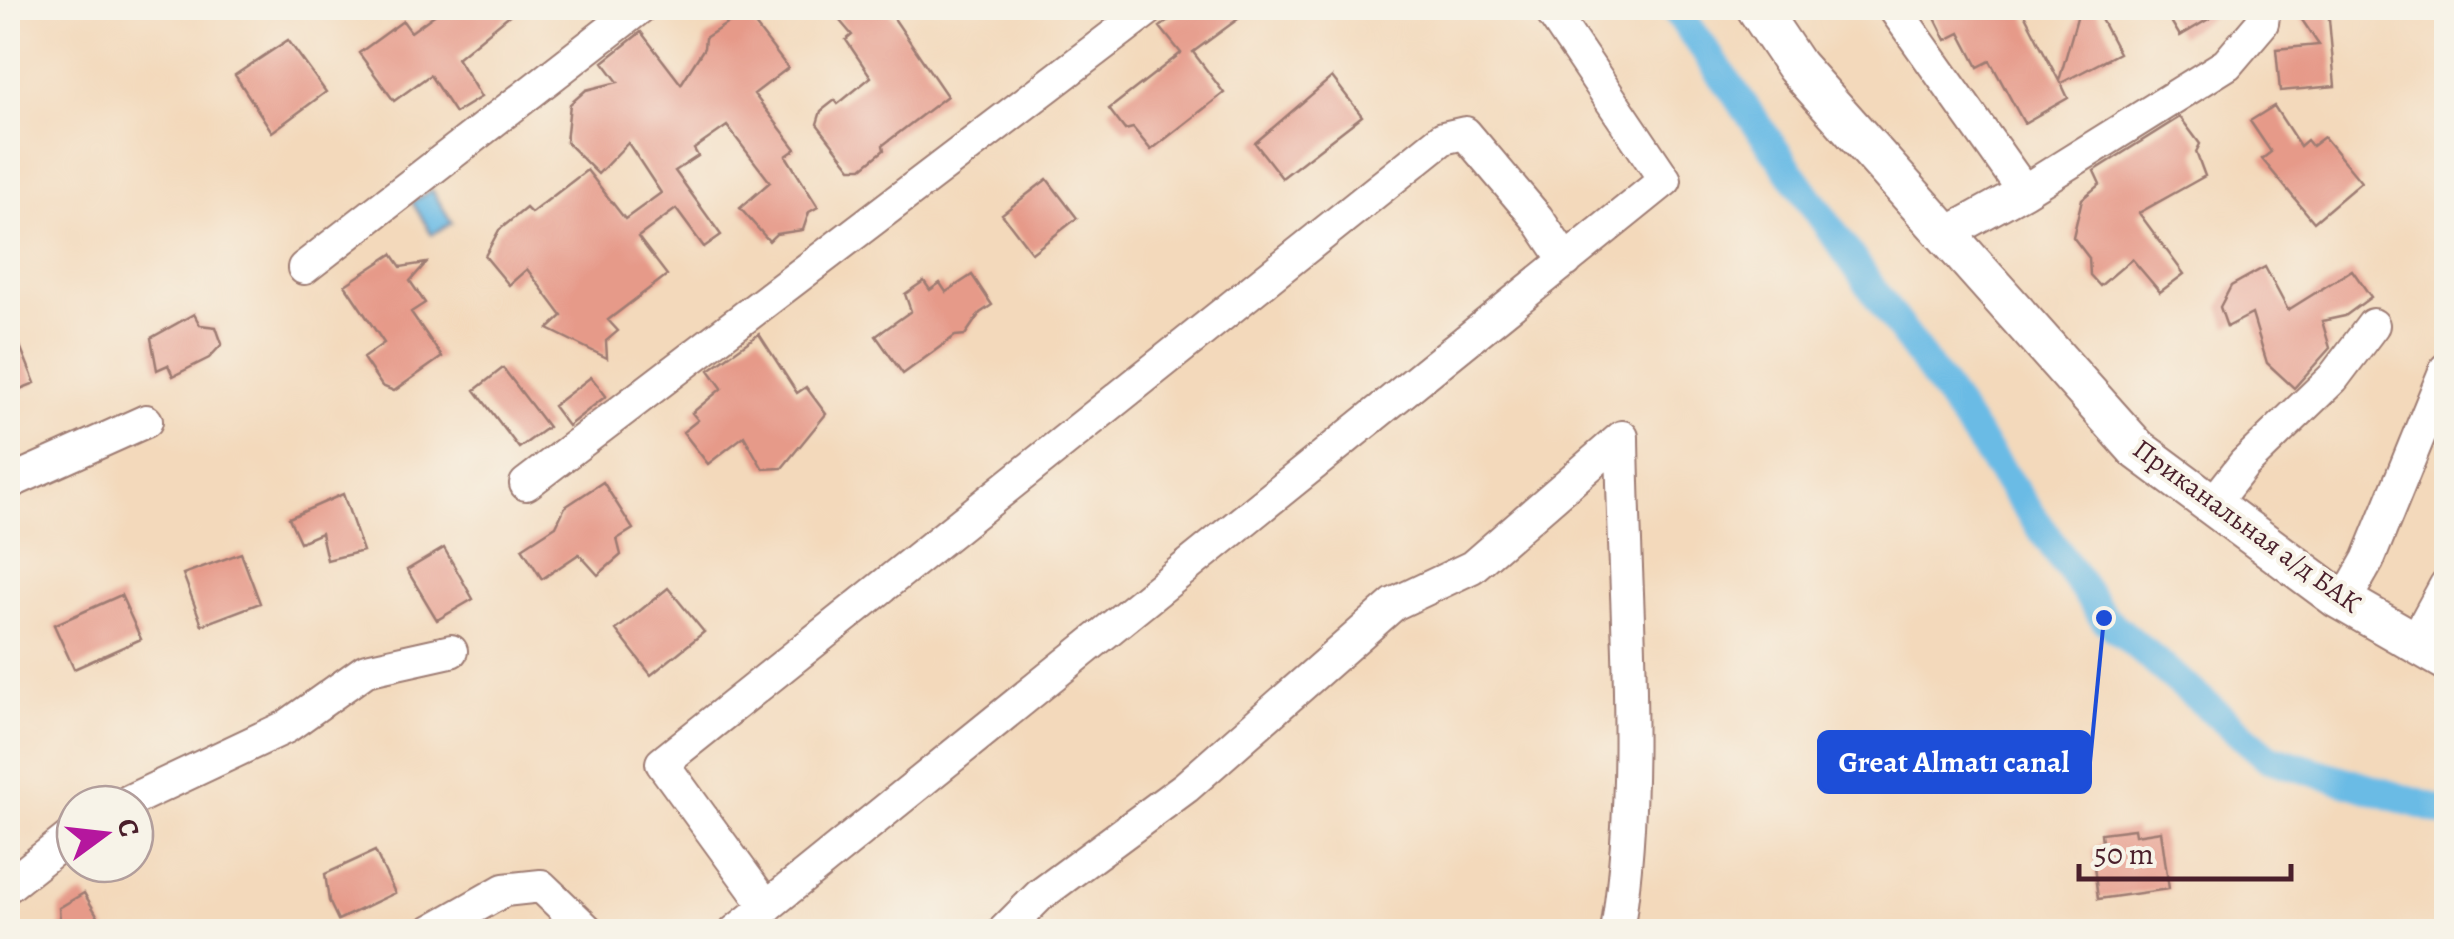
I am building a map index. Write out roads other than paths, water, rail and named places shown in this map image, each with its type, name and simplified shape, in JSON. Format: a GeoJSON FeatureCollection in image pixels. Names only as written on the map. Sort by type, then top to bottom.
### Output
{"type":"FeatureCollection","features":[{"type":"Feature","properties":{"kind":"main road","name":"Приканальная а/д БАК"},"geometry":{"type":"LineString","coordinates":[[1757,8],[1796,66],[2136,449],[2344,602],[2431,651]]}},
{"type":"Feature","properties":{"kind":"street"},"geometry":{"type":"LineString","coordinates":[[304,268],[639,8]]}},
{"type":"Feature","properties":{"kind":"street"},"geometry":{"type":"LineString","coordinates":[[526,484],[1150,8]]}},
{"type":"Feature","properties":{"kind":"street"},"geometry":{"type":"LineString","coordinates":[[735,932],[1665,180],[1549,8]]}},
{"type":"Feature","properties":{"kind":"street"},"geometry":{"type":"LineString","coordinates":[[1894,8],[2024,191]]}},
{"type":"Feature","properties":{"kind":"street"},"geometry":{"type":"LineString","coordinates":[[1946,234],[2024,191],[2226,64],[2262,23],[2264,8]]}},
{"type":"Feature","properties":{"kind":"street"},"geometry":{"type":"LineString","coordinates":[[767,906],[662,763],[801,649],[1015,483],[1442,138],[1465,133],[1537,218],[1566,261]]}},
{"type":"Feature","properties":{"kind":"street"},"geometry":{"type":"LineString","coordinates":[[2212,505],[2244,464],[2333,378],[2373,325]]}},
{"type":"Feature","properties":{"kind":"street"},"geometry":{"type":"LineString","coordinates":[[2344,602],[2368,560],[2446,369]]}},
{"type":"Feature","properties":{"kind":"street"},"geometry":{"type":"LineString","coordinates":[[8,483],[146,421]]}},
{"type":"Feature","properties":{"kind":"street"},"geometry":{"type":"LineString","coordinates":[[1003,932],[1040,895],[1186,787],[1394,604],[1472,566],[1622,437],[1632,725],[1627,870],[1617,932]]}},
{"type":"Feature","properties":{"kind":"street"},"geometry":{"type":"LineString","coordinates":[[2431,651],[2446,586]]}},
{"type":"Feature","properties":{"kind":"street"},"geometry":{"type":"LineString","coordinates":[[155,785],[286,727],[366,670],[450,651]]}},
{"type":"Feature","properties":{"kind":"street"},"geometry":{"type":"LineString","coordinates":[[8,886],[55,849]]}},
{"type":"Feature","properties":{"kind":"street"},"geometry":{"type":"LineString","coordinates":[[430,932],[504,890],[541,886],[589,932]]}},
{"type":"Feature","properties":{"kind":"water"},"geometry":{"type":"Polygon","coordinates":[[[432,190],[452,223],[432,234],[412,202],[432,190]]]}},
{"type":"Feature","properties":{"kind":"waterway"},"geometry":{"type":"LineString","coordinates":[[1675,8],[2104,618],[2269,758],[2446,812]]}},
{"type":"Feature","properties":{"kind":"place","name":"Great Almatı canal"},"geometry":{"type":"Point","coordinates":[2104,618]}}]}
